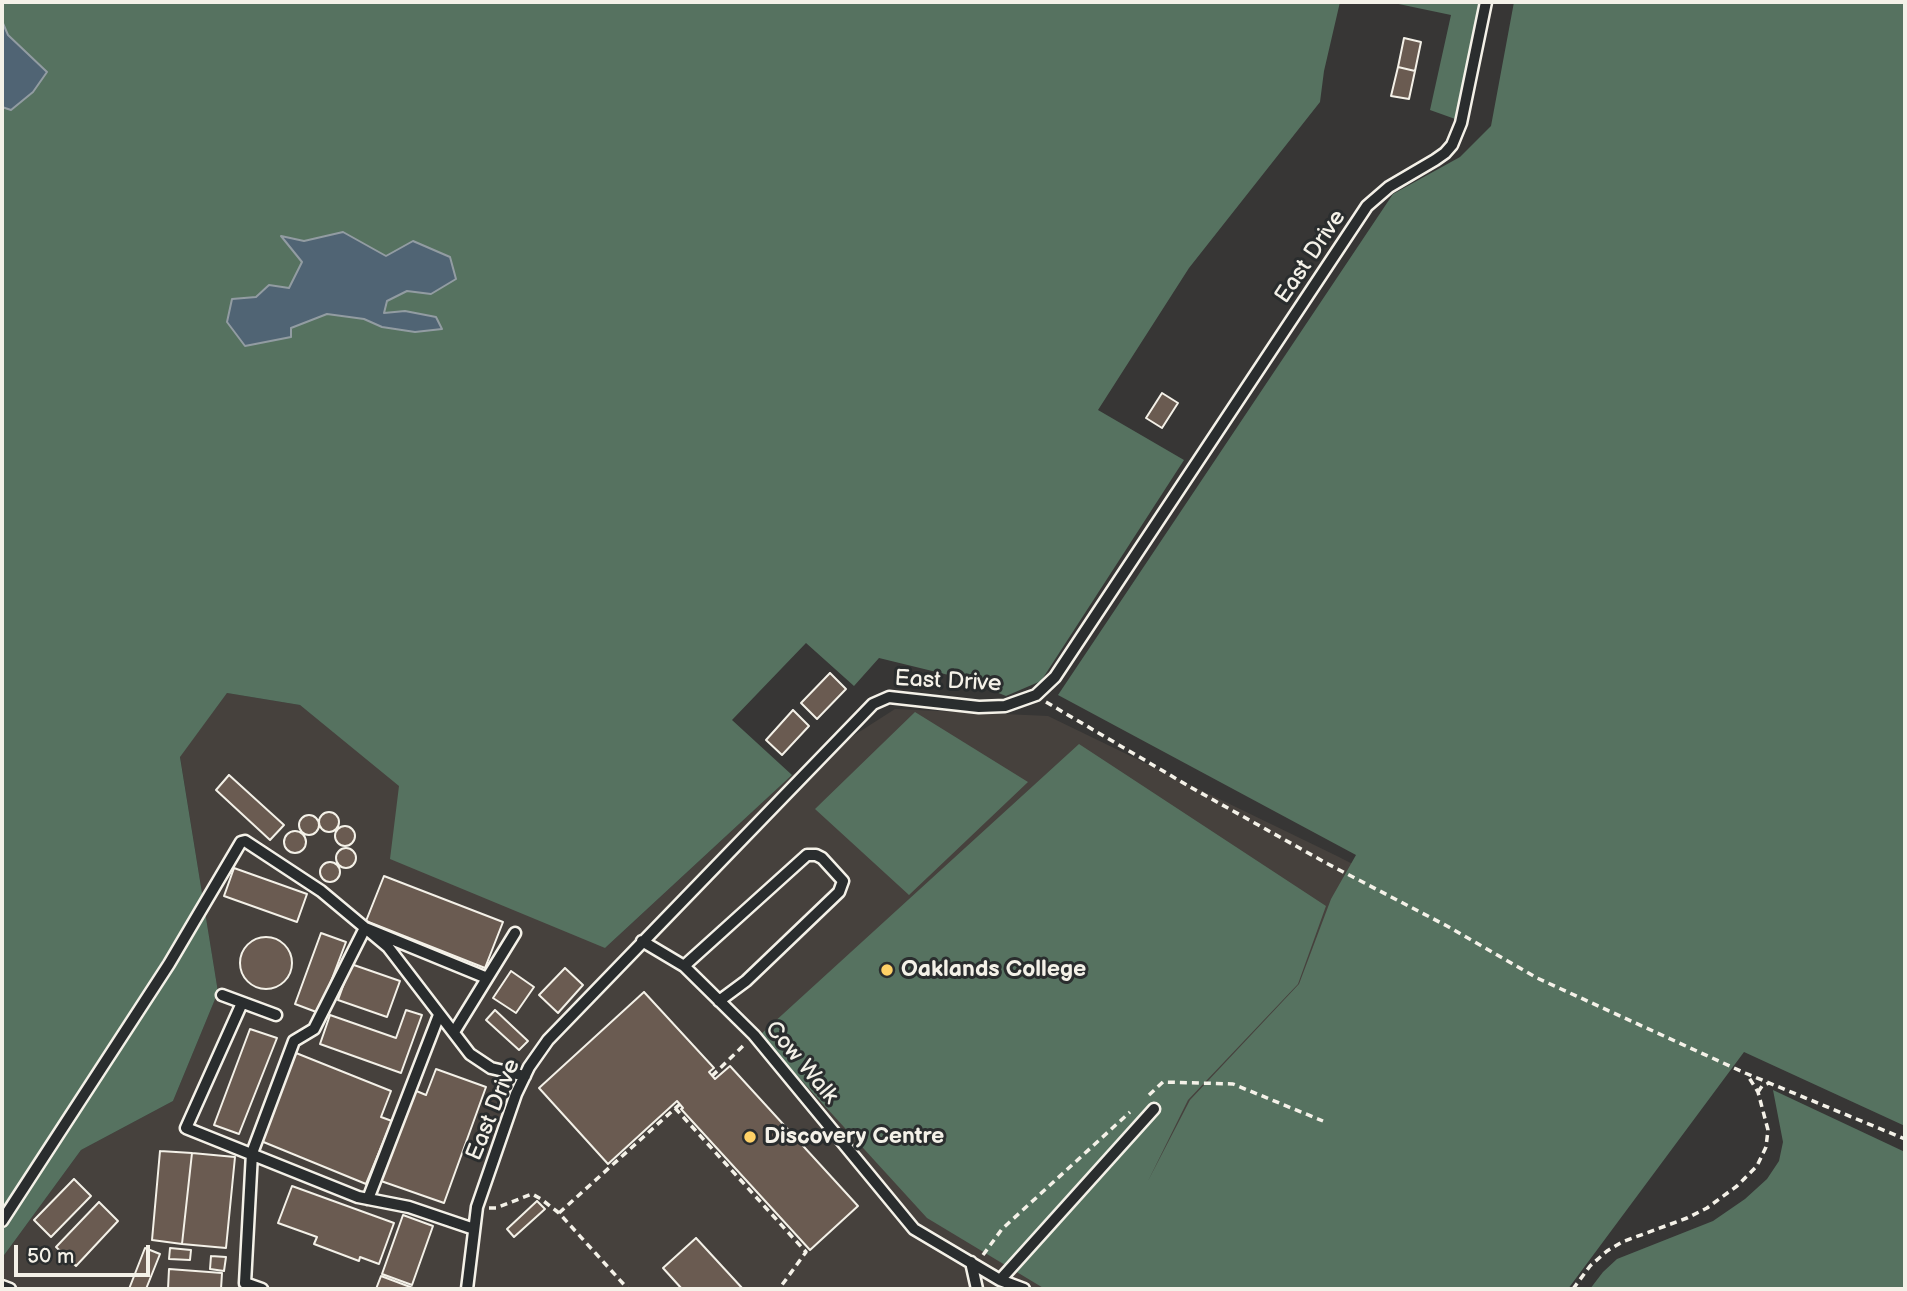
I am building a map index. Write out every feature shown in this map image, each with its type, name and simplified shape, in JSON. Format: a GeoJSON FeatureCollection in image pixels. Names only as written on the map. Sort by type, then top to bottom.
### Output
{"type":"FeatureCollection","features":[{"type":"Feature","properties":{"kind":"lane","name":"East Drive"},"geometry":{"type":"LineString","coordinates":[[467,1289],[477,1207],[516,1094],[524,1076],[548,1040],[873,704],[889,696],[979,707],[1006,706],[1036,695],[1055,677],[1367,206],[1389,187],[1436,160],[1452,145],[1461,123],[1486,2]]}},
{"type":"Feature","properties":{"kind":"lane"},"geometry":{"type":"LineString","coordinates":[[2,1221],[169,964],[241,842],[250,842],[311,884],[388,947],[470,1054],[491,1068],[524,1076]]}},
{"type":"Feature","properties":{"kind":"lane"},"geometry":{"type":"LineString","coordinates":[[684,966],[807,855],[822,858],[843,881],[839,892],[746,982],[719,1002]]}},
{"type":"Feature","properties":{"kind":"lane"},"geometry":{"type":"LineString","coordinates":[[365,928],[487,978]]}},
{"type":"Feature","properties":{"kind":"lane"},"geometry":{"type":"LineString","coordinates":[[262,1289],[244,1286],[252,1153],[294,1041],[314,1029],[365,928]]}},
{"type":"Feature","properties":{"kind":"lane"},"geometry":{"type":"LineString","coordinates":[[454,1032],[515,933]]}},
{"type":"Feature","properties":{"kind":"lane","name":"Cow Walk"},"geometry":{"type":"LineString","coordinates":[[642,941],[684,966],[754,1035],[914,1229],[1000,1280],[1023,1289]]}},
{"type":"Feature","properties":{"kind":"lane"},"geometry":{"type":"LineString","coordinates":[[222,995],[276,1015]]}},
{"type":"Feature","properties":{"kind":"lane"},"geometry":{"type":"LineString","coordinates":[[242,1003],[186,1128],[368,1199],[409,1208],[474,1229]]}},
{"type":"Feature","properties":{"kind":"lane"},"geometry":{"type":"LineString","coordinates":[[368,1199],[439,1015]]}},
{"type":"Feature","properties":{"kind":"lane"},"geometry":{"type":"LineString","coordinates":[[1000,1280],[1154,1109]]}},
{"type":"Feature","properties":{"kind":"lane"},"geometry":{"type":"LineString","coordinates":[[971,1262],[977,1289]]}},
{"type":"Feature","properties":{"kind":"lane"},"geometry":{"type":"LineString","coordinates":[[2,1286],[10,1289]]}},
{"type":"Feature","properties":{"kind":"path"},"geometry":{"type":"LineString","coordinates":[[1036,695],[1192,788],[1328,864],[1447,926],[1537,978],[1745,1073],[1905,1139]]}},
{"type":"Feature","properties":{"kind":"path"},"geometry":{"type":"LineString","coordinates":[[712,1076],[754,1035]]}},
{"type":"Feature","properties":{"kind":"path"},"geometry":{"type":"LineString","coordinates":[[1573,1289],[1590,1266],[1607,1251],[1622,1242],[1688,1218],[1707,1208],[1737,1186],[1757,1166],[1766,1147],[1768,1130],[1758,1092],[1745,1073]]}},
{"type":"Feature","properties":{"kind":"path"},"geometry":{"type":"LineString","coordinates":[[1758,1092],[1770,1082]]}},
{"type":"Feature","properties":{"kind":"path"},"geometry":{"type":"LineString","coordinates":[[559,1213],[680,1104]]}},
{"type":"Feature","properties":{"kind":"path"},"geometry":{"type":"LineString","coordinates":[[675,1108],[806,1252],[779,1289]]}},
{"type":"Feature","properties":{"kind":"path"},"geometry":{"type":"LineString","coordinates":[[477,1207],[496,1208],[532,1194],[559,1213],[628,1289]]}},
{"type":"Feature","properties":{"kind":"shaded area","name":"Oaklands College"},"geometry":{"type":"Polygon","coordinates":[[[227,693],[300,705],[605,948],[792,775],[895,709],[1048,716],[1337,856],[1730,1057],[1564,1289],[2,1289],[2,1258],[81,1150],[173,1101],[218,992],[180,756],[227,693]]]}},
{"type":"Feature","properties":{"kind":"green space"},"geometry":{"type":"Polygon","coordinates":[[[2,2],[1340,2],[1324,71],[1320,102],[1189,268],[1098,410],[1184,460],[1041,681],[1006,696],[961,678],[879,658],[854,686],[806,643],[732,720],[792,775],[605,948],[390,859],[399,786],[300,705],[227,693],[180,757],[218,992],[173,1101],[81,1150],[2,1258],[2,2]]]}},
{"type":"Feature","properties":{"kind":"green space"},"geometry":{"type":"Polygon","coordinates":[[[1389,2],[1482,2],[1458,120],[1430,110],[1451,15],[1389,2]]]}},
{"type":"Feature","properties":{"kind":"green space"},"geometry":{"type":"Polygon","coordinates":[[[1514,2],[1905,2],[1905,1126],[1744,1052],[1568,1289],[1045,1289],[927,1218],[760,1035],[1079,744],[1326,906],[1298,984],[1188,1100],[1148,1181],[1190,1100],[1299,984],[1331,899],[1356,855],[1058,695],[1393,194],[1460,157],[1491,126],[1514,2]]]}},
{"type":"Feature","properties":{"kind":"green space"},"geometry":{"type":"Polygon","coordinates":[[[915,712],[1028,782],[909,895],[815,809],[915,712]]]}},
{"type":"Feature","properties":{"kind":"green space"},"geometry":{"type":"Polygon","coordinates":[[[1773,1090],[1905,1152],[1905,1289],[1590,1289],[1617,1259],[1713,1221],[1745,1199],[1767,1179],[1779,1161],[1783,1142],[1773,1090]]]}},
{"type":"Feature","properties":{"kind":"water"},"geometry":{"type":"Polygon","coordinates":[[[2,21],[8,35],[47,72],[33,92],[11,110],[2,107],[2,21]]]}},
{"type":"Feature","properties":{"kind":"water"},"geometry":{"type":"Polygon","coordinates":[[[343,232],[386,256],[413,241],[450,257],[456,279],[431,294],[407,291],[387,301],[384,313],[405,311],[436,317],[442,329],[415,332],[382,327],[364,319],[327,314],[291,328],[291,337],[245,346],[227,322],[232,299],[256,297],[269,285],[289,288],[302,262],[281,236],[304,241],[343,232]]]}},
{"type":"Feature","properties":{"kind":"building"},"geometry":{"type":"Polygon","coordinates":[[[1404,38],[1421,42],[1415,71],[1398,67],[1404,38]]]}},
{"type":"Feature","properties":{"kind":"building"},"geometry":{"type":"Polygon","coordinates":[[[1398,67],[1415,71],[1409,99],[1391,96],[1398,67]]]}},
{"type":"Feature","properties":{"kind":"building"},"geometry":{"type":"Polygon","coordinates":[[[1162,393],[1178,403],[1162,428],[1146,418],[1162,393]]]}},
{"type":"Feature","properties":{"kind":"building"},"geometry":{"type":"Polygon","coordinates":[[[830,673],[846,689],[817,719],[801,703],[830,673]]]}},
{"type":"Feature","properties":{"kind":"building"},"geometry":{"type":"Polygon","coordinates":[[[793,710],[809,726],[782,755],[766,740],[793,710]]]}},
{"type":"Feature","properties":{"kind":"building"},"geometry":{"type":"Polygon","coordinates":[[[229,775],[284,825],[270,840],[216,790],[229,775]]]}},
{"type":"Feature","properties":{"kind":"building"},"geometry":{"type":"Polygon","coordinates":[[[329,812],[336,815],[339,822],[336,829],[329,832],[322,829],[319,822],[322,815],[329,812]]]}},
{"type":"Feature","properties":{"kind":"building"},"geometry":{"type":"Polygon","coordinates":[[[309,815],[316,818],[319,825],[316,832],[309,835],[302,832],[299,825],[302,818],[309,815]]]}},
{"type":"Feature","properties":{"kind":"building"},"geometry":{"type":"Polygon","coordinates":[[[341,826],[349,826],[355,836],[349,846],[341,846],[335,840],[335,832],[341,826]]]}},
{"type":"Feature","properties":{"kind":"building"},"geometry":{"type":"Polygon","coordinates":[[[295,831],[305,838],[306,842],[299,852],[295,853],[285,846],[284,842],[291,832],[295,831]]]}},
{"type":"Feature","properties":{"kind":"building"},"geometry":{"type":"Polygon","coordinates":[[[342,848],[350,848],[356,858],[350,868],[342,868],[336,862],[336,854],[342,848]]]}},
{"type":"Feature","properties":{"kind":"building"},"geometry":{"type":"Polygon","coordinates":[[[330,862],[337,865],[340,872],[337,879],[330,882],[323,879],[320,872],[323,865],[330,862]]]}},
{"type":"Feature","properties":{"kind":"building"},"geometry":{"type":"Polygon","coordinates":[[[234,868],[307,894],[297,922],[224,896],[234,868]]]}},
{"type":"Feature","properties":{"kind":"building"},"geometry":{"type":"Polygon","coordinates":[[[384,876],[503,922],[485,968],[366,921],[384,876]]]}},
{"type":"Feature","properties":{"kind":"building"},"geometry":{"type":"Polygon","coordinates":[[[321,933],[346,942],[319,1013],[295,1004],[321,933]]]}},
{"type":"Feature","properties":{"kind":"building"},"geometry":{"type":"Polygon","coordinates":[[[266,937],[276,939],[284,945],[290,953],[290,973],[284,981],[276,987],[266,989],[256,987],[248,981],[242,973],[240,963],[242,953],[248,945],[256,939],[266,937]]]}},
{"type":"Feature","properties":{"kind":"building"},"geometry":{"type":"Polygon","coordinates":[[[351,964],[400,981],[387,1017],[338,1000],[351,964]]]}},
{"type":"Feature","properties":{"kind":"building"},"geometry":{"type":"Polygon","coordinates":[[[565,968],[583,985],[558,1013],[539,995],[565,968]]]}},
{"type":"Feature","properties":{"kind":"building"},"geometry":{"type":"Polygon","coordinates":[[[511,971],[534,987],[516,1013],[493,998],[511,971]]]}},
{"type":"Feature","properties":{"kind":"building","name":"Discovery Centre"},"geometry":{"type":"Polygon","coordinates":[[[644,992],[714,1068],[709,1072],[715,1079],[730,1066],[858,1206],[810,1250],[681,1109],[683,1108],[677,1101],[608,1164],[539,1088],[644,992]]]}},
{"type":"Feature","properties":{"kind":"building"},"geometry":{"type":"Polygon","coordinates":[[[406,1010],[422,1015],[401,1073],[320,1044],[330,1015],[396,1038],[406,1010]]]}},
{"type":"Feature","properties":{"kind":"building"},"geometry":{"type":"Polygon","coordinates":[[[495,1010],[528,1041],[519,1050],[486,1020],[495,1010]]]}},
{"type":"Feature","properties":{"kind":"building"},"geometry":{"type":"Polygon","coordinates":[[[250,1029],[277,1038],[239,1134],[214,1125],[250,1029]]]}},
{"type":"Feature","properties":{"kind":"building"},"geometry":{"type":"Polygon","coordinates":[[[296,1053],[391,1091],[381,1117],[392,1121],[366,1184],[261,1141],[296,1053]]]}},
{"type":"Feature","properties":{"kind":"building"},"geometry":{"type":"Polygon","coordinates":[[[436,1069],[486,1087],[444,1203],[381,1181],[414,1090],[426,1095],[436,1069]]]}},
{"type":"Feature","properties":{"kind":"building"},"geometry":{"type":"Polygon","coordinates":[[[160,1151],[192,1153],[182,1244],[152,1240],[160,1151]]]}},
{"type":"Feature","properties":{"kind":"building"},"geometry":{"type":"Polygon","coordinates":[[[192,1153],[235,1157],[226,1248],[182,1244],[192,1153]]]}},
{"type":"Feature","properties":{"kind":"building"},"geometry":{"type":"Polygon","coordinates":[[[74,1179],[91,1196],[51,1237],[34,1220],[74,1179]]]}},
{"type":"Feature","properties":{"kind":"building"},"geometry":{"type":"Polygon","coordinates":[[[292,1186],[394,1223],[379,1264],[360,1257],[359,1261],[314,1244],[317,1237],[278,1223],[292,1186]]]}},
{"type":"Feature","properties":{"kind":"building"},"geometry":{"type":"Polygon","coordinates":[[[537,1201],[545,1209],[514,1237],[507,1229],[537,1201]]]}},
{"type":"Feature","properties":{"kind":"building"},"geometry":{"type":"Polygon","coordinates":[[[99,1202],[118,1221],[76,1266],[56,1247],[99,1202]]]}},
{"type":"Feature","properties":{"kind":"building"},"geometry":{"type":"Polygon","coordinates":[[[403,1215],[433,1226],[412,1285],[382,1274],[403,1215]]]}},
{"type":"Feature","properties":{"kind":"building"},"geometry":{"type":"Polygon","coordinates":[[[696,1238],[743,1289],[682,1289],[663,1268],[696,1238]]]}},
{"type":"Feature","properties":{"kind":"building"},"geometry":{"type":"Polygon","coordinates":[[[145,1248],[160,1254],[146,1289],[129,1289],[145,1248]]]}},
{"type":"Feature","properties":{"kind":"building"},"geometry":{"type":"Polygon","coordinates":[[[170,1248],[191,1250],[190,1260],[169,1259],[170,1248]]]}},
{"type":"Feature","properties":{"kind":"building"},"geometry":{"type":"Polygon","coordinates":[[[211,1256],[226,1257],[224,1271],[210,1269],[211,1256]]]}},
{"type":"Feature","properties":{"kind":"building"},"geometry":{"type":"Polygon","coordinates":[[[169,1269],[222,1273],[221,1289],[168,1289],[169,1269]]]}},
{"type":"Feature","properties":{"kind":"building"},"geometry":{"type":"Polygon","coordinates":[[[381,1276],[413,1288],[376,1289],[381,1276]]]}},
{"type":"Feature","properties":{"kind":"place","name":"Oaklands College"},"geometry":{"type":"Point","coordinates":[887,970]}},
{"type":"Feature","properties":{"kind":"place","name":"Discovery Centre"},"geometry":{"type":"Point","coordinates":[750,1137]}}]}
